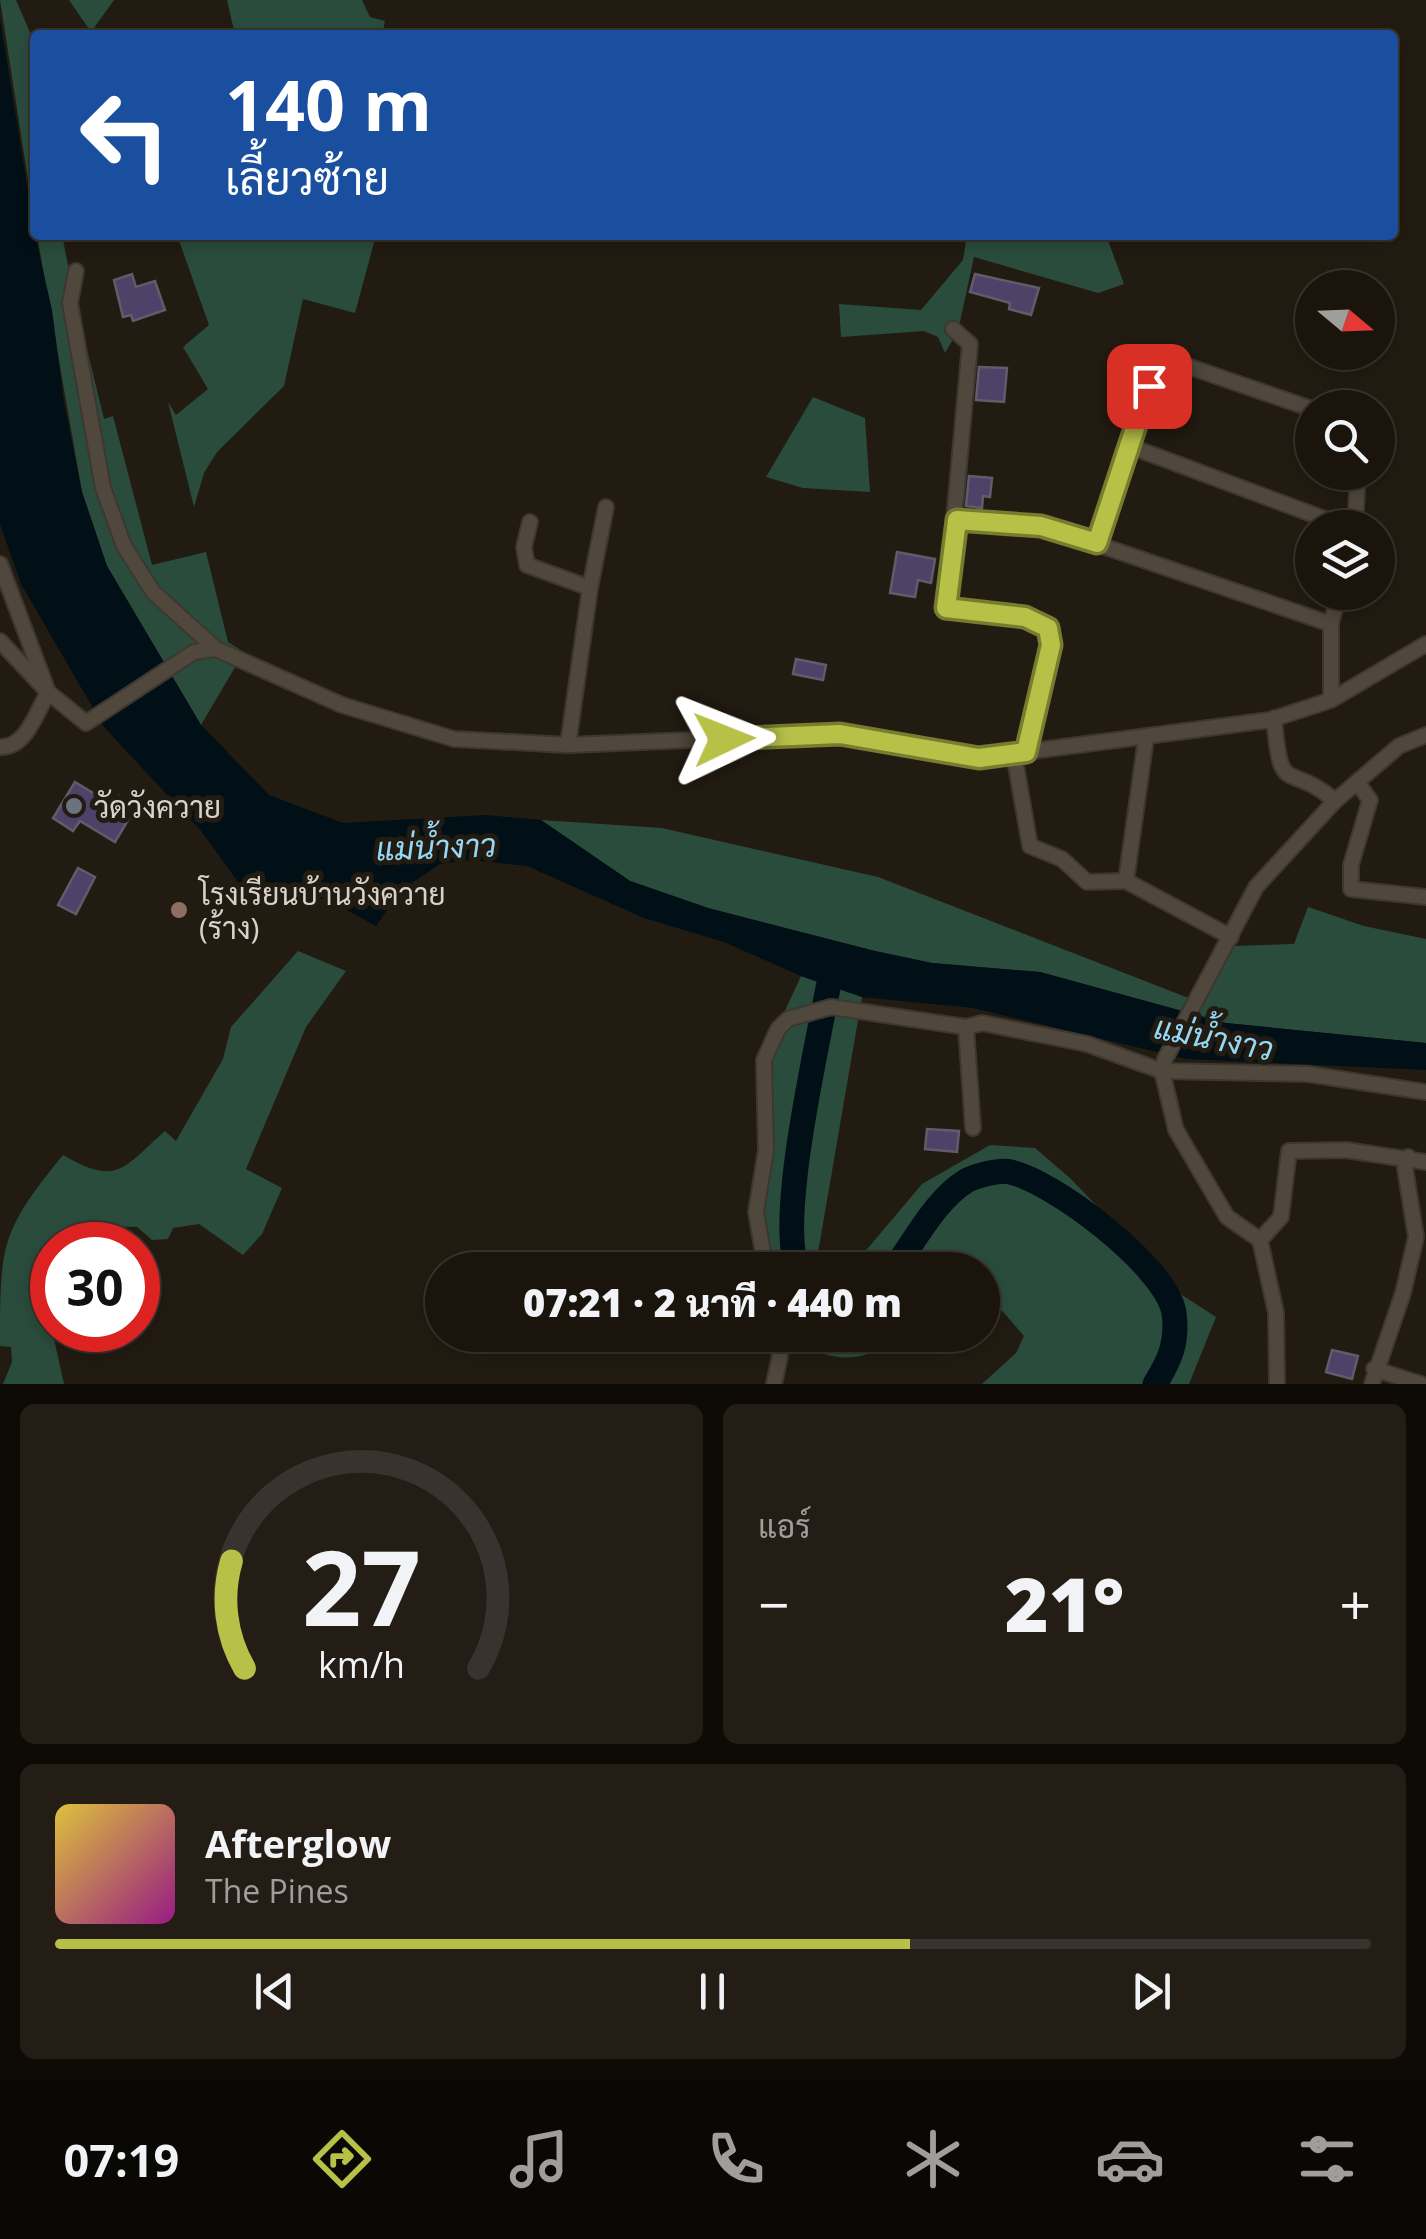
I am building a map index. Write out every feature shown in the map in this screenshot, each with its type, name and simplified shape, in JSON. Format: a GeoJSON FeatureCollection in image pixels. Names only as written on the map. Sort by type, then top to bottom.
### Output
{"type":"FeatureCollection","features":[{"type":"Feature","properties":{"kind":"street"},"geometry":{"type":"LineString","coordinates":[[76,271],[72,320],[109,511],[141,578],[216,648],[342,705],[454,739],[568,745],[840,734],[979,758],[1274,718],[1331,700],[1426,644]]}},
{"type":"Feature","properties":{"kind":"street"},"geometry":{"type":"LineString","coordinates":[[953,329],[970,344],[946,608],[1025,617],[1048,628],[1051,645],[1020,753],[1030,846],[1062,859],[1087,882],[1126,881],[1232,937]]}},
{"type":"Feature","properties":{"kind":"street"},"geometry":{"type":"LineString","coordinates":[[1097,543],[1132,447],[1158,356],[1295,403]]}},
{"type":"Feature","properties":{"kind":"street"},"geometry":{"type":"LineString","coordinates":[[1132,447],[1303,510]]}},
{"type":"Feature","properties":{"kind":"street"},"geometry":{"type":"LineString","coordinates":[[568,745],[606,506]]}},
{"type":"Feature","properties":{"kind":"street"},"geometry":{"type":"LineString","coordinates":[[957,520],[1041,526],[1330,624]]}},
{"type":"Feature","properties":{"kind":"street"},"geometry":{"type":"LineString","coordinates":[[530,522],[524,547],[527,566],[590,588]]}},
{"type":"Feature","properties":{"kind":"street"},"geometry":{"type":"LineString","coordinates":[[0,564],[48,692]]}},
{"type":"Feature","properties":{"kind":"street"},"geometry":{"type":"LineString","coordinates":[[1331,700],[1330,624],[1334,610]]}},
{"type":"Feature","properties":{"kind":"street"},"geometry":{"type":"LineString","coordinates":[[0,641],[48,692],[86,723],[194,652],[216,648]]}},
{"type":"Feature","properties":{"kind":"street"},"geometry":{"type":"LineString","coordinates":[[0,747],[10,748],[21,739],[48,692]]}},
{"type":"Feature","properties":{"kind":"street"},"geometry":{"type":"LineString","coordinates":[[1274,718],[1278,765],[1284,774],[1335,801]]}},
{"type":"Feature","properties":{"kind":"street"},"geometry":{"type":"LineString","coordinates":[[1277,1384],[1276,1313],[1260,1240],[1227,1217],[1176,1130],[1163,1065],[1256,887],[1356,782],[1398,746],[1426,735]]}},
{"type":"Feature","properties":{"kind":"street"},"geometry":{"type":"LineString","coordinates":[[1126,881],[1146,738]]}},
{"type":"Feature","properties":{"kind":"street"},"geometry":{"type":"LineString","coordinates":[[1356,782],[1370,800],[1351,865],[1351,889],[1426,897]]}},
{"type":"Feature","properties":{"kind":"street"},"geometry":{"type":"LineString","coordinates":[[761,1252],[756,1196],[766,1150],[764,1060],[778,1028],[810,1010],[832,1007],[966,1027],[982,1023],[1087,1044],[1163,1065],[1308,1074],[1426,1092]]}},
{"type":"Feature","properties":{"kind":"street"},"geometry":{"type":"LineString","coordinates":[[966,1027],[973,1128]]}},
{"type":"Feature","properties":{"kind":"street"},"geometry":{"type":"LineString","coordinates":[[1260,1240],[1281,1217],[1289,1151],[1346,1150],[1426,1162]]}},
{"type":"Feature","properties":{"kind":"street"},"geometry":{"type":"LineString","coordinates":[[1408,1158],[1405,1168],[1416,1236],[1403,1293],[1373,1377],[1421,1384]]}},
{"type":"Feature","properties":{"kind":"street"},"geometry":{"type":"LineString","coordinates":[[774,1384],[779,1352]]}},
{"type":"Feature","properties":{"kind":"green space"},"geometry":{"type":"Polygon","coordinates":[[[0,0],[16,0],[30,32],[30,193],[0,0]]]}},
{"type":"Feature","properties":{"kind":"green space"},"geometry":{"type":"Polygon","coordinates":[[[69,0],[114,0],[92,30],[69,0]]]}},
{"type":"Feature","properties":{"kind":"green space"},"geometry":{"type":"Polygon","coordinates":[[[227,0],[362,0],[370,17],[385,21],[383,30],[234,30],[227,0]]]}},
{"type":"Feature","properties":{"kind":"green space"},"geometry":{"type":"Polygon","coordinates":[[[38,240],[63,240],[69,270],[82,272],[76,304],[104,419],[113,416],[152,565],[206,552],[228,642],[244,652],[201,725],[107,566],[82,492],[38,240]]]}},
{"type":"Feature","properties":{"kind":"green space"},"geometry":{"type":"Polygon","coordinates":[[[179,240],[375,240],[355,313],[303,299],[284,386],[217,452],[204,473],[194,507],[168,402],[176,415],[208,389],[183,347],[209,325],[179,240]]]}},
{"type":"Feature","properties":{"kind":"green space"},"geometry":{"type":"Polygon","coordinates":[[[966,240],[1108,240],[1124,284],[1098,293],[974,257],[958,331],[945,353],[938,337],[924,331],[841,337],[839,304],[921,310],[963,260],[966,240]]]}},
{"type":"Feature","properties":{"kind":"green space"},"geometry":{"type":"Polygon","coordinates":[[[813,397],[865,418],[870,492],[803,488],[766,477],[813,397]]]}},
{"type":"Feature","properties":{"kind":"green space"},"geometry":{"type":"Polygon","coordinates":[[[541,820],[662,828],[878,877],[1204,1004],[1232,946],[1294,944],[1308,907],[1364,926],[1426,939],[1426,1043],[1226,1023],[1040,972],[932,963],[875,951],[708,908],[630,881],[541,820]]]}},
{"type":"Feature","properties":{"kind":"green space"},"geometry":{"type":"Polygon","coordinates":[[[298,951],[346,971],[306,1027],[246,1169],[282,1188],[262,1234],[243,1255],[199,1224],[173,1228],[168,1239],[160,1240],[160,1222],[30,1222],[30,1352],[57,1352],[64,1384],[3,1384],[12,1362],[11,1347],[0,1346],[3,1261],[15,1223],[27,1203],[63,1155],[81,1165],[108,1171],[129,1163],[165,1131],[176,1141],[223,1059],[231,1027],[298,951]]]}},
{"type":"Feature","properties":{"kind":"green space"},"geometry":{"type":"Polygon","coordinates":[[[801,976],[862,997],[818,1252],[757,1252],[750,1226],[751,1197],[761,1156],[758,1069],[801,976]]]}},
{"type":"Feature","properties":{"kind":"green space"},"geometry":{"type":"Polygon","coordinates":[[[990,1145],[1035,1148],[1070,1178],[1182,1295],[1216,1317],[1189,1384],[982,1384],[1016,1353],[1024,1336],[1000,1308],[1000,1252],[865,1252],[922,1184],[990,1145]]]}},
{"type":"Feature","properties":{"kind":"green space"},"geometry":{"type":"Polygon","coordinates":[[[818,1352],[873,1352],[845,1358],[818,1352]]]}},
{"type":"Feature","properties":{"kind":"water","name":"แม่น้ำงาว"},"geometry":{"type":"Polygon","coordinates":[[[0,19],[30,204],[30,240],[36,240],[52,310],[64,402],[82,492],[107,566],[201,725],[269,795],[343,823],[485,815],[541,820],[630,881],[708,908],[932,963],[1040,972],[1226,1023],[1426,1043],[1426,1070],[1186,1059],[973,1008],[862,997],[801,976],[724,942],[644,918],[527,866],[472,860],[440,864],[400,891],[376,926],[328,900],[301,895],[260,897],[241,886],[201,831],[104,727],[21,584],[0,524],[0,19]]]}},
{"type":"Feature","properties":{"kind":"building"},"geometry":{"type":"Polygon","coordinates":[[[132,274],[136,287],[155,281],[165,310],[133,321],[131,315],[123,317],[114,280],[132,274]]]}},
{"type":"Feature","properties":{"kind":"building"},"geometry":{"type":"Polygon","coordinates":[[[975,274],[1039,288],[1031,315],[1009,309],[1010,303],[970,292],[975,274]]]}},
{"type":"Feature","properties":{"kind":"building"},"geometry":{"type":"Polygon","coordinates":[[[979,367],[1007,368],[1004,402],[976,400],[979,367]]]}},
{"type":"Feature","properties":{"kind":"building"},"geometry":{"type":"Polygon","coordinates":[[[969,476],[992,478],[990,497],[983,496],[982,508],[966,506],[969,476]]]}},
{"type":"Feature","properties":{"kind":"building"},"geometry":{"type":"Polygon","coordinates":[[[897,552],[935,559],[931,583],[918,580],[915,597],[890,593],[897,552]]]}},
{"type":"Feature","properties":{"kind":"building"},"geometry":{"type":"Polygon","coordinates":[[[796,659],[826,665],[823,680],[793,674],[796,659]]]}},
{"type":"Feature","properties":{"kind":"building"},"geometry":{"type":"Polygon","coordinates":[[[75,782],[113,805],[119,796],[136,807],[115,842],[80,821],[73,831],[53,818],[75,782]]]}},
{"type":"Feature","properties":{"kind":"building"},"geometry":{"type":"Polygon","coordinates":[[[78,868],[95,877],[76,914],[58,905],[78,868]]]}},
{"type":"Feature","properties":{"kind":"building"},"geometry":{"type":"Polygon","coordinates":[[[927,1129],[959,1131],[957,1152],[925,1149],[927,1129]]]}},
{"type":"Feature","properties":{"kind":"building"},"geometry":{"type":"Polygon","coordinates":[[[1332,1350],[1358,1356],[1352,1379],[1326,1372],[1332,1350]]]}},
{"type":"Feature","properties":{"kind":"waterway"},"geometry":{"type":"LineString","coordinates":[[794,1252],[796,1167],[833,962]]}},
{"type":"Feature","properties":{"kind":"waterway"},"geometry":{"type":"LineString","coordinates":[[906,1252],[935,1210],[966,1181],[1010,1172],[1053,1191],[1106,1229],[1167,1294],[1174,1313],[1174,1342],[1155,1384]]}},
{"type":"Feature","properties":{"kind":"place","name":"วัดวังควาย"},"geometry":{"type":"Point","coordinates":[74,806]}},
{"type":"Feature","properties":{"kind":"place","name":"โรงเรียนบ้านวังควาย (ร้าง)"},"geometry":{"type":"Point","coordinates":[179,910]}},
{"type":"Feature","properties":{"kind":"route"},"geometry":{"type":"LineString","coordinates":[[724,739],[840,734],[979,758],[1026,752],[1051,645],[1048,628],[1025,617],[946,608],[957,520],[1041,526],[1097,543],[1132,447],[1149,386]]}}]}
